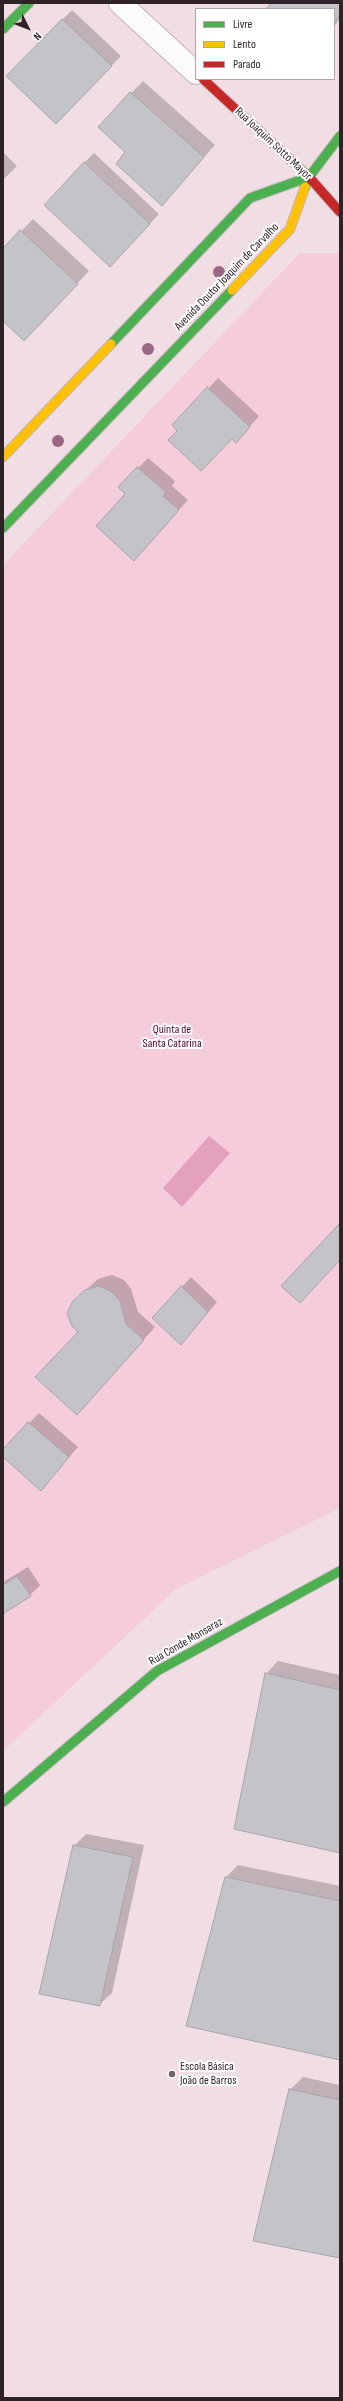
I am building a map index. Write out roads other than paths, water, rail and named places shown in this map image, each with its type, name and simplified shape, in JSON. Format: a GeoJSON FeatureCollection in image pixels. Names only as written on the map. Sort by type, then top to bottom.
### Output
{"type":"FeatureCollection","features":[{"type":"Feature","properties":{"kind":"street"},"geometry":{"type":"LineString","coordinates":[[3,29],[29,3]]}},
{"type":"Feature","properties":{"kind":"street"},"geometry":{"type":"LineString","coordinates":[[120,3],[195,72]]}},
{"type":"Feature","properties":{"kind":"street","name":"Rua Joaquim Sotto Mayor"},"geometry":{"type":"LineString","coordinates":[[204,80],[309,177],[340,212]]}},
{"type":"Feature","properties":{"kind":"street","name":"Avenida Doutor Joaquim de Carvalho"},"geometry":{"type":"LineString","coordinates":[[3,528],[290,229],[309,177],[340,136]]}},
{"type":"Feature","properties":{"kind":"street"},"geometry":{"type":"LineString","coordinates":[[3,457],[250,198],[309,177]]}},
{"type":"Feature","properties":{"kind":"street","name":"Rua Conde Monsaraz"},"geometry":{"type":"LineString","coordinates":[[3,1802],[157,1671],[340,1571]]}},
{"type":"Feature","properties":{"kind":"place","name":"Escola Básica João de Barros"},"geometry":{"type":"Point","coordinates":[172,2074]}},
{"type":"Feature","properties":{"kind":"park label","name":"Quinta de Santa Catarina"},"geometry":{"type":"Point","coordinates":[172,1037]}}]}
